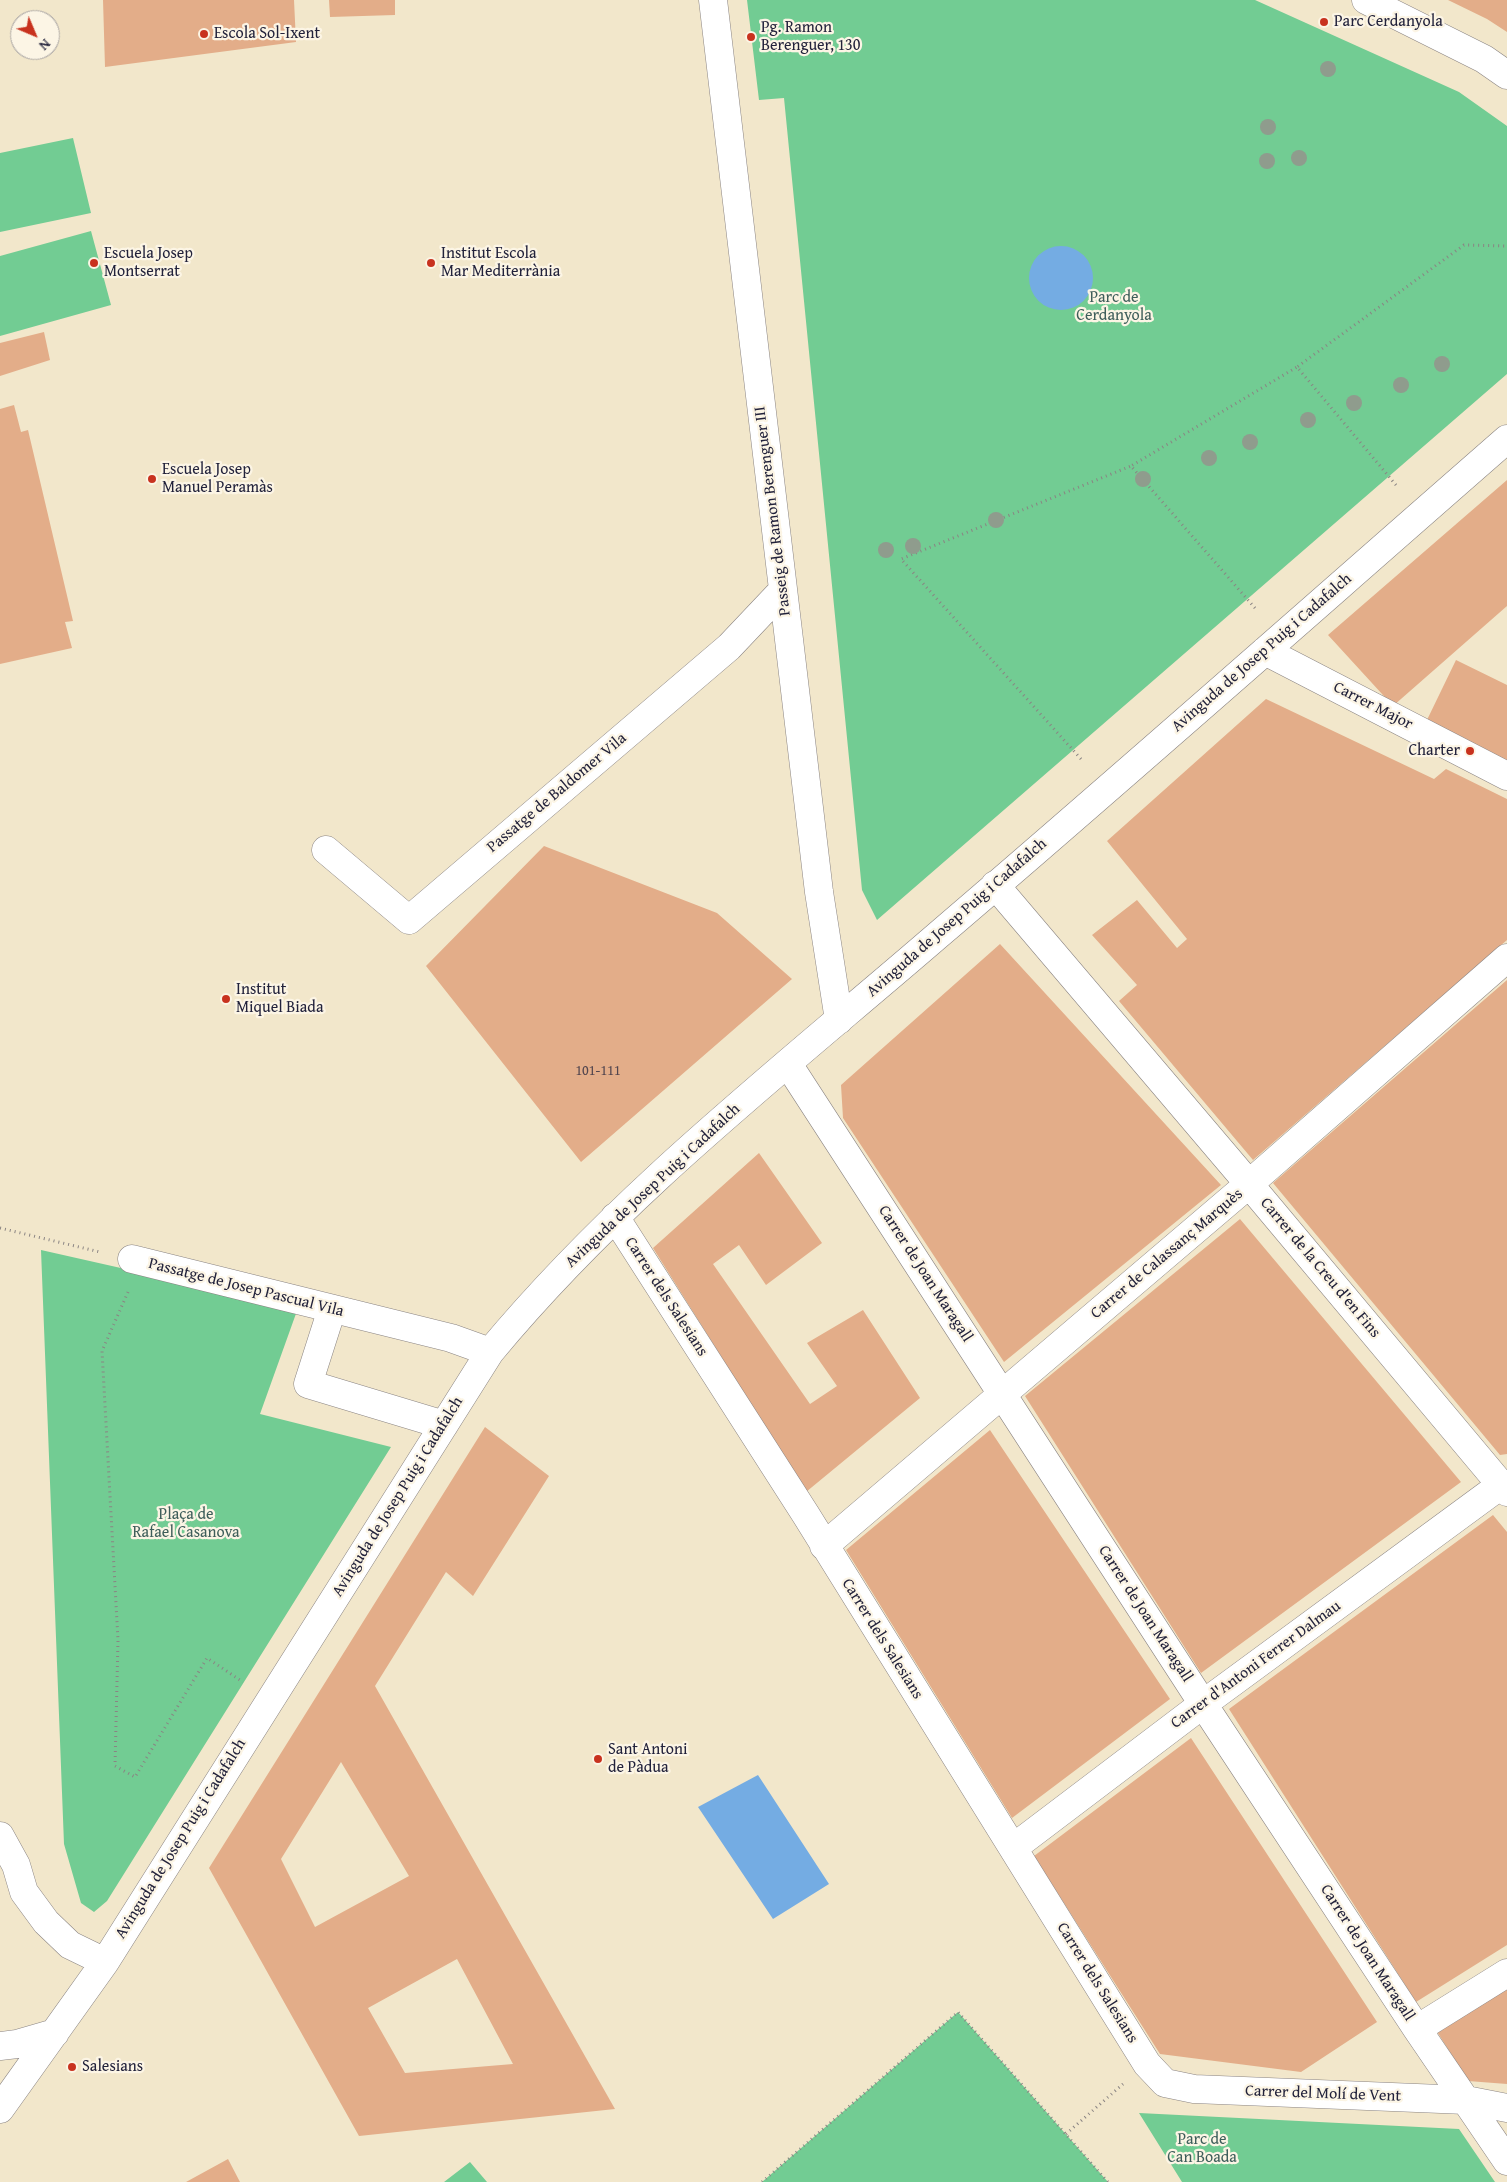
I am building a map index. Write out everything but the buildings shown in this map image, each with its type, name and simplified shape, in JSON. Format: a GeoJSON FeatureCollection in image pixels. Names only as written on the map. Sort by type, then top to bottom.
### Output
{"type":"FeatureCollection","features":[{"type":"Feature","properties":{"kind":"street","name":"Passeig de Ramon Berenguer III"},"geometry":{"type":"LineString","coordinates":[[713,0],[819,892],[839,1020]]}},
{"type":"Feature","properties":{"kind":"street"},"geometry":{"type":"LineString","coordinates":[[1366,0],[1484,60],[1507,75]]}},
{"type":"Feature","properties":{"kind":"street","name":"Avinguda de Josep Puig i Cadafalch"},"geometry":{"type":"LineString","coordinates":[[0,2109],[104,1962],[490,1352],[547,1286],[615,1217],[788,1064],[1507,439]]}},
{"type":"Feature","properties":{"kind":"street","name":"Passatge de Baldomer Vila"},"geometry":{"type":"LineString","coordinates":[[326,850],[409,920],[729,647],[782,591]]}},
{"type":"Feature","properties":{"kind":"street","name":"Carrer Major"},"geometry":{"type":"LineString","coordinates":[[1265,650],[1507,776]]}},
{"type":"Feature","properties":{"kind":"street","name":"Carrer de la Creu d'en Fins"},"geometry":{"type":"LineString","coordinates":[[995,885],[1505,1487]]}},
{"type":"Feature","properties":{"kind":"street","name":"Carrer de Calassanç Marquès"},"geometry":{"type":"LineString","coordinates":[[824,1546],[1250,1184],[1507,958]]}},
{"type":"Feature","properties":{"kind":"street","name":"Carrer de Joan Maragall"},"geometry":{"type":"LineString","coordinates":[[788,1064],[1203,1704],[1417,2029],[1507,2161]]}},
{"type":"Feature","properties":{"kind":"street","name":"Carrer dels Salesians"},"geometry":{"type":"LineString","coordinates":[[615,1217],[1014,1848],[1147,2064]]}},
{"type":"Feature","properties":{"kind":"street","name":"Passatge de Josep Pascual Vila"},"geometry":{"type":"LineString","coordinates":[[137,1261],[451,1338],[490,1352]]}},
{"type":"Feature","properties":{"kind":"street"},"geometry":{"type":"LineString","coordinates":[[332,1309],[308,1384],[444,1425]]}},
{"type":"Feature","properties":{"kind":"street","name":"Carrer d'Antoni Ferrer Dalmau"},"geometry":{"type":"LineString","coordinates":[[1014,1848],[1203,1704],[1505,1487]]}},
{"type":"Feature","properties":{"kind":"street"},"geometry":{"type":"LineString","coordinates":[[0,1836],[16,1866],[24,1892],[46,1922],[70,1944],[104,1962]]}},
{"type":"Feature","properties":{"kind":"street"},"geometry":{"type":"LineString","coordinates":[[1417,2029],[1507,1973]]}},
{"type":"Feature","properties":{"kind":"street"},"geometry":{"type":"LineString","coordinates":[[0,2046],[55,2033]]}},
{"type":"Feature","properties":{"kind":"street","name":"Carrer del Molí de Vent"},"geometry":{"type":"LineString","coordinates":[[1147,2064],[1165,2083],[1194,2089],[1466,2100],[1507,2108]]}},
{"type":"Feature","properties":{"kind":"path"},"geometry":{"type":"LineString","coordinates":[[1081,759],[901,559],[1131,466],[1297,367],[1464,245],[1507,246]]}},
{"type":"Feature","properties":{"kind":"path"},"geometry":{"type":"LineString","coordinates":[[1297,367],[1396,485]]}},
{"type":"Feature","properties":{"kind":"path"},"geometry":{"type":"LineString","coordinates":[[1131,466],[1255,608]]}},
{"type":"Feature","properties":{"kind":"path","name":"Passatge de Josep Pascual Vila"},"geometry":{"type":"LineString","coordinates":[[0,1228],[137,1261]]}},
{"type":"Feature","properties":{"kind":"path"},"geometry":{"type":"LineString","coordinates":[[137,1261],[102,1351],[118,1640],[115,1766],[135,1776],[207,1658],[244,1683],[272,1695]]}},
{"type":"Feature","properties":{"kind":"path"},"geometry":{"type":"LineString","coordinates":[[762,2182],[958,2012],[1108,2182]]}},
{"type":"Feature","properties":{"kind":"path"},"geometry":{"type":"LineString","coordinates":[[1066,2134],[1147,2064]]}},
{"type":"Feature","properties":{"kind":"green space","name":"Parc de Cerdanyola"},"geometry":{"type":"Polygon","coordinates":[[[747,0],[1255,0],[1459,92],[1507,126],[1507,374],[877,920],[862,890],[784,98],[759,100],[747,0]]]}},
{"type":"Feature","properties":{"kind":"green space"},"geometry":{"type":"Polygon","coordinates":[[[73,138],[91,213],[0,232],[0,153],[73,138]]]}},
{"type":"Feature","properties":{"kind":"green space"},"geometry":{"type":"Polygon","coordinates":[[[91,231],[111,305],[0,336],[0,256],[91,231]]]}},
{"type":"Feature","properties":{"kind":"green space","name":"Plaça de Rafael Casanova"},"geometry":{"type":"Polygon","coordinates":[[[41,1250],[298,1308],[260,1414],[391,1447],[107,1901],[94,1912],[81,1903],[64,1844],[41,1250]]]}},
{"type":"Feature","properties":{"kind":"green space"},"geometry":{"type":"Polygon","coordinates":[[[958,2012],[1108,2182],[762,2182],[958,2012]]]}},
{"type":"Feature","properties":{"kind":"green space","name":"Parc de Can Boada"},"geometry":{"type":"Polygon","coordinates":[[[1139,2113],[1459,2129],[1495,2182],[1182,2182],[1139,2113]]]}},
{"type":"Feature","properties":{"kind":"green space"},"geometry":{"type":"Polygon","coordinates":[[[470,2162],[487,2182],[444,2182],[470,2162]]]}},
{"type":"Feature","properties":{"kind":"water"},"geometry":{"type":"Polygon","coordinates":[[[1055,246],[1067,246],[1084,255],[1091,266],[1093,278],[1091,290],[1084,301],[1067,310],[1055,310],[1043,305],[1034,296],[1029,284],[1029,272],[1034,260],[1043,251],[1055,246]]]}},
{"type":"Feature","properties":{"kind":"water"},"geometry":{"type":"Polygon","coordinates":[[[758,1775],[829,1884],[773,1919],[698,1807],[758,1775]]]}},
{"type":"Feature","properties":{"kind":"place","name":"Parc Cerdanyola"},"geometry":{"type":"Point","coordinates":[1324,22]}},
{"type":"Feature","properties":{"kind":"place","name":"Escola Sol-Ixent"},"geometry":{"type":"Point","coordinates":[204,34]}},
{"type":"Feature","properties":{"kind":"place","name":"Pg. Ramon Berenguer, 130"},"geometry":{"type":"Point","coordinates":[751,37]}},
{"type":"Feature","properties":{"kind":"place","name":"Escuela Josep Montserrat"},"geometry":{"type":"Point","coordinates":[94,263]}},
{"type":"Feature","properties":{"kind":"place","name":"Institut Escola Mar Mediterrània"},"geometry":{"type":"Point","coordinates":[431,263]}},
{"type":"Feature","properties":{"kind":"place","name":"Escuela Josep Manuel Peramàs"},"geometry":{"type":"Point","coordinates":[152,479]}},
{"type":"Feature","properties":{"kind":"place","name":"Charter"},"geometry":{"type":"Point","coordinates":[1470,751]}},
{"type":"Feature","properties":{"kind":"place","name":"Institut Miquel Biada"},"geometry":{"type":"Point","coordinates":[226,999]}},
{"type":"Feature","properties":{"kind":"place","name":"Sant Antoni de Pàdua"},"geometry":{"type":"Point","coordinates":[598,1759]}},
{"type":"Feature","properties":{"kind":"place","name":"Salesians"},"geometry":{"type":"Point","coordinates":[72,2067]}}]}
